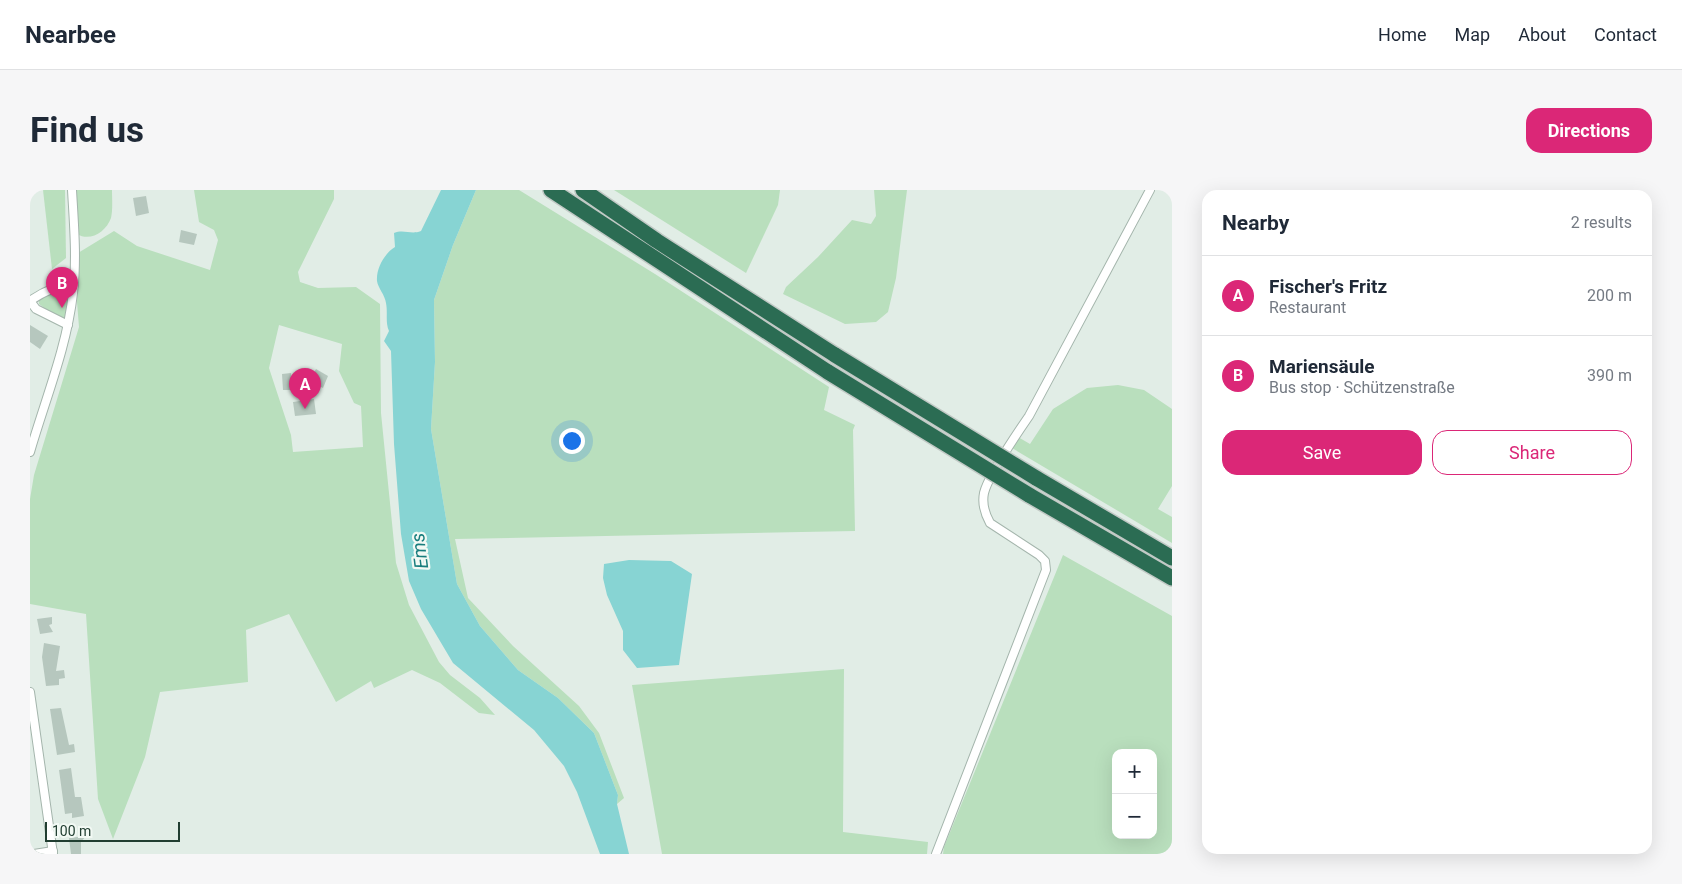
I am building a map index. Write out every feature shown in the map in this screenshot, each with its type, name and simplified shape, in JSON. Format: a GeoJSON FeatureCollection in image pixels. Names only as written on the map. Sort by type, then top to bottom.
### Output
{"type":"FeatureCollection","features":[{"type":"Feature","properties":{"kind":"highway"},"geometry":{"type":"LineString","coordinates":[[551,190],[828,372],[1029,495],[1172,578]]}},
{"type":"Feature","properties":{"kind":"highway"},"geometry":{"type":"LineString","coordinates":[[583,190],[657,241],[835,355],[1036,478],[1172,558]]}},
{"type":"Feature","properties":{"kind":"street"},"geometry":{"type":"LineString","coordinates":[[30,452],[68,325],[74,285],[75,244],[72,190]]}},
{"type":"Feature","properties":{"kind":"street"},"geometry":{"type":"LineString","coordinates":[[936,854],[1046,570],[1045,561],[1039,555],[990,523],[985,515],[984,491],[1029,416],[1150,190]]}},
{"type":"Feature","properties":{"kind":"street"},"geometry":{"type":"LineString","coordinates":[[68,325],[36,309],[30,301],[39,294],[60,285],[74,285]]}},
{"type":"Feature","properties":{"kind":"street"},"geometry":{"type":"LineString","coordinates":[[30,692],[53,853],[34,854]]}},
{"type":"Feature","properties":{"kind":"green space"},"geometry":{"type":"Polygon","coordinates":[[[43,190],[65,190],[66,258],[52,269],[43,190]]]}},
{"type":"Feature","properties":{"kind":"green space"},"geometry":{"type":"Polygon","coordinates":[[[77,190],[112,190],[112,208],[109,223],[105,228],[92,236],[87,237],[77,234],[77,190]]]}},
{"type":"Feature","properties":{"kind":"green space"},"geometry":{"type":"Polygon","coordinates":[[[194,190],[334,190],[334,199],[298,272],[300,282],[318,288],[356,287],[380,304],[381,413],[396,563],[409,605],[439,662],[450,675],[480,698],[495,715],[479,713],[440,683],[412,670],[374,688],[371,681],[336,702],[289,614],[246,630],[248,682],[160,692],[145,757],[113,839],[98,799],[86,614],[30,604],[30,499],[34,475],[79,327],[76,290],[78,253],[114,231],[137,246],[210,270],[218,240],[214,230],[199,222],[194,190]],[[279,325],[269,368],[291,435],[293,452],[363,447],[361,406],[354,403],[339,371],[342,344],[279,325]]]}},
{"type":"Feature","properties":{"kind":"green space"},"geometry":{"type":"Polygon","coordinates":[[[476,190],[519,190],[655,274],[829,387],[824,410],[855,425],[853,430],[855,531],[455,539],[468,598],[513,646],[579,706],[599,733],[624,798],[617,804],[618,795],[594,733],[558,698],[518,670],[480,626],[457,584],[431,429],[435,362],[434,300],[453,245],[476,190]]]}},
{"type":"Feature","properties":{"kind":"green space"},"geometry":{"type":"Polygon","coordinates":[[[614,190],[780,190],[778,205],[746,273],[614,190]]]}},
{"type":"Feature","properties":{"kind":"green space"},"geometry":{"type":"Polygon","coordinates":[[[874,190],[907,190],[896,278],[888,312],[876,322],[845,324],[783,294],[786,287],[818,257],[852,220],[871,224],[876,216],[874,190]]]}},
{"type":"Feature","properties":{"kind":"green space"},"geometry":{"type":"Polygon","coordinates":[[[74,285],[68,325],[39,304],[39,294],[74,285]]]}},
{"type":"Feature","properties":{"kind":"green space"},"geometry":{"type":"Polygon","coordinates":[[[1118,385],[1144,390],[1172,409],[1172,486],[1158,509],[1172,517],[1172,543],[1012,448],[1018,437],[1030,444],[1053,409],[1087,388],[1118,385]]]}},
{"type":"Feature","properties":{"kind":"green space"},"geometry":{"type":"Polygon","coordinates":[[[1063,555],[1172,616],[1172,854],[943,854],[944,847],[1063,555]]]}},
{"type":"Feature","properties":{"kind":"green space"},"geometry":{"type":"Polygon","coordinates":[[[844,669],[843,832],[928,842],[927,854],[662,854],[632,685],[844,669]]]}},
{"type":"Feature","properties":{"kind":"water","name":"Ems"},"geometry":{"type":"Polygon","coordinates":[[[441,190],[476,190],[453,245],[434,300],[435,362],[431,429],[457,584],[480,626],[518,670],[558,698],[594,733],[618,795],[617,804],[629,854],[600,854],[577,792],[564,766],[534,730],[453,663],[421,609],[409,581],[401,534],[394,444],[391,351],[384,341],[389,331],[387,307],[377,281],[377,276],[382,261],[395,247],[394,233],[421,231],[441,190]]]}},
{"type":"Feature","properties":{"kind":"water"},"geometry":{"type":"Polygon","coordinates":[[[629,560],[671,561],[692,574],[679,665],[637,668],[623,650],[623,631],[607,595],[603,578],[604,564],[629,560]]]}},
{"type":"Feature","properties":{"kind":"building"},"geometry":{"type":"Polygon","coordinates":[[[146,196],[149,213],[136,216],[133,198],[146,196]]]}},
{"type":"Feature","properties":{"kind":"building"},"geometry":{"type":"Polygon","coordinates":[[[181,230],[197,234],[194,245],[179,242],[181,230]]]}},
{"type":"Feature","properties":{"kind":"building"},"geometry":{"type":"Polygon","coordinates":[[[30,325],[48,336],[40,349],[30,342],[30,325]]]}},
{"type":"Feature","properties":{"kind":"building"},"geometry":{"type":"Polygon","coordinates":[[[316,369],[328,376],[323,388],[309,381],[316,369]]]}},
{"type":"Feature","properties":{"kind":"building"},"geometry":{"type":"Polygon","coordinates":[[[291,373],[292,390],[283,390],[282,374],[291,373]]]}},
{"type":"Feature","properties":{"kind":"building"},"geometry":{"type":"Polygon","coordinates":[[[314,399],[316,414],[295,416],[293,402],[314,399]]]}},
{"type":"Feature","properties":{"kind":"building"},"geometry":{"type":"Polygon","coordinates":[[[52,617],[52,624],[49,625],[53,632],[40,634],[37,619],[52,617]]]}},
{"type":"Feature","properties":{"kind":"building"},"geometry":{"type":"Polygon","coordinates":[[[44,643],[60,646],[56,671],[64,670],[65,678],[59,679],[59,685],[46,686],[42,657],[44,643]]]}},
{"type":"Feature","properties":{"kind":"building"},"geometry":{"type":"Polygon","coordinates":[[[61,708],[69,745],[74,744],[75,752],[57,755],[50,709],[61,708]]]}},
{"type":"Feature","properties":{"kind":"building"},"geometry":{"type":"Polygon","coordinates":[[[71,768],[75,797],[81,797],[84,816],[72,818],[72,813],[65,814],[59,770],[71,768]]]}},
{"type":"Feature","properties":{"kind":"building"},"geometry":{"type":"Polygon","coordinates":[[[86,836],[81,842],[81,854],[71,854],[69,838],[86,836]]]}},
{"type":"Feature","properties":{"kind":"place","name":"Mariensäule"},"geometry":{"type":"Point","coordinates":[62,308]}},
{"type":"Feature","properties":{"kind":"place","name":"Fischer's Fritz"},"geometry":{"type":"Point","coordinates":[305,409]}}]}
